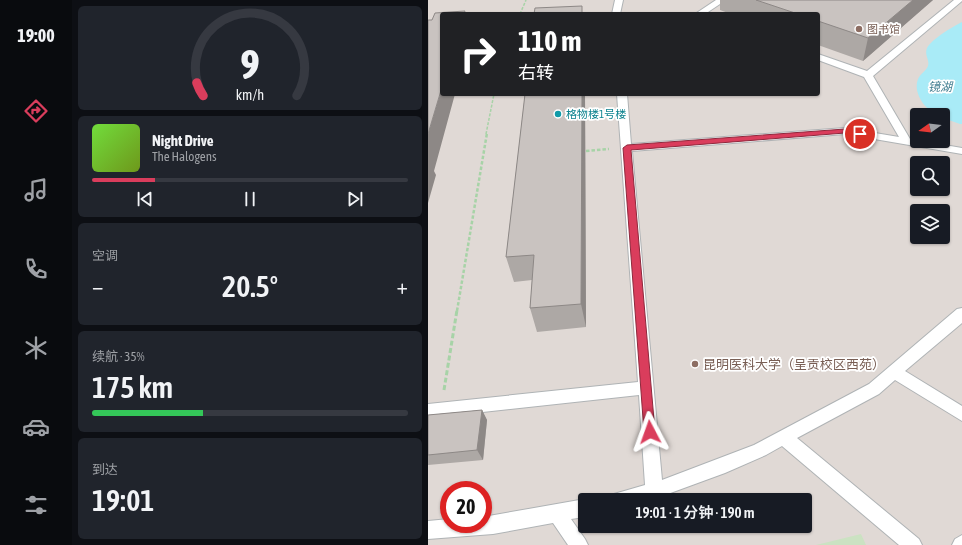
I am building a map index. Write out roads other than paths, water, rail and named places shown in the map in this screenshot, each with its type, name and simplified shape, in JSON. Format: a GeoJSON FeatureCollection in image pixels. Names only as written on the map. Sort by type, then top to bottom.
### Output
{"type":"FeatureCollection","features":[{"type":"Feature","properties":{"kind":"lane"},"geometry":{"type":"LineString","coordinates":[[616,12],[619,0]]}},
{"type":"Feature","properties":{"kind":"lane"},"geometry":{"type":"LineString","coordinates":[[701,12],[722,0]]}},
{"type":"Feature","properties":{"kind":"lane"},"geometry":{"type":"LineString","coordinates":[[868,75],[959,0]]}},
{"type":"Feature","properties":{"kind":"lane"},"geometry":{"type":"LineString","coordinates":[[820,58],[868,75],[907,142]]}},
{"type":"Feature","properties":{"kind":"lane"},"geometry":{"type":"LineString","coordinates":[[622,96],[654,491]]}},
{"type":"Feature","properties":{"kind":"lane"},"geometry":{"type":"LineString","coordinates":[[627,148],[845,131],[962,151]]}},
{"type":"Feature","properties":{"kind":"lane"},"geometry":{"type":"LineString","coordinates":[[646,493],[719,467],[783,437],[874,389],[962,313]]}},
{"type":"Feature","properties":{"kind":"lane"},"geometry":{"type":"LineString","coordinates":[[894,372],[962,414]]}},
{"type":"Feature","properties":{"kind":"lane"},"geometry":{"type":"LineString","coordinates":[[434,411],[646,388]]}},
{"type":"Feature","properties":{"kind":"lane"},"geometry":{"type":"LineString","coordinates":[[783,437],[913,545]]}},
{"type":"Feature","properties":{"kind":"lane"},"geometry":{"type":"LineString","coordinates":[[428,530],[493,525],[578,510]]}},
{"type":"Feature","properties":{"kind":"lane"},"geometry":{"type":"LineString","coordinates":[[557,514],[579,545]]}},
{"type":"Feature","properties":{"kind":"water","name":"镜湖"},"geometry":{"type":"Polygon","coordinates":[[[962,22],[962,124],[950,120],[950,108],[927,108],[919,97],[917,91],[918,79],[928,66],[926,53],[927,48],[948,30],[962,22]]]}},
{"type":"Feature","properties":{"kind":"place","name":"图书馆"},"geometry":{"type":"Point","coordinates":[859,29]}},
{"type":"Feature","properties":{"kind":"place","name":"格物楼1号楼"},"geometry":{"type":"Point","coordinates":[558,114]}},
{"type":"Feature","properties":{"kind":"place","name":"昆明医科大学（呈贡校区西苑）"},"geometry":{"type":"Point","coordinates":[695,364]}}]}
